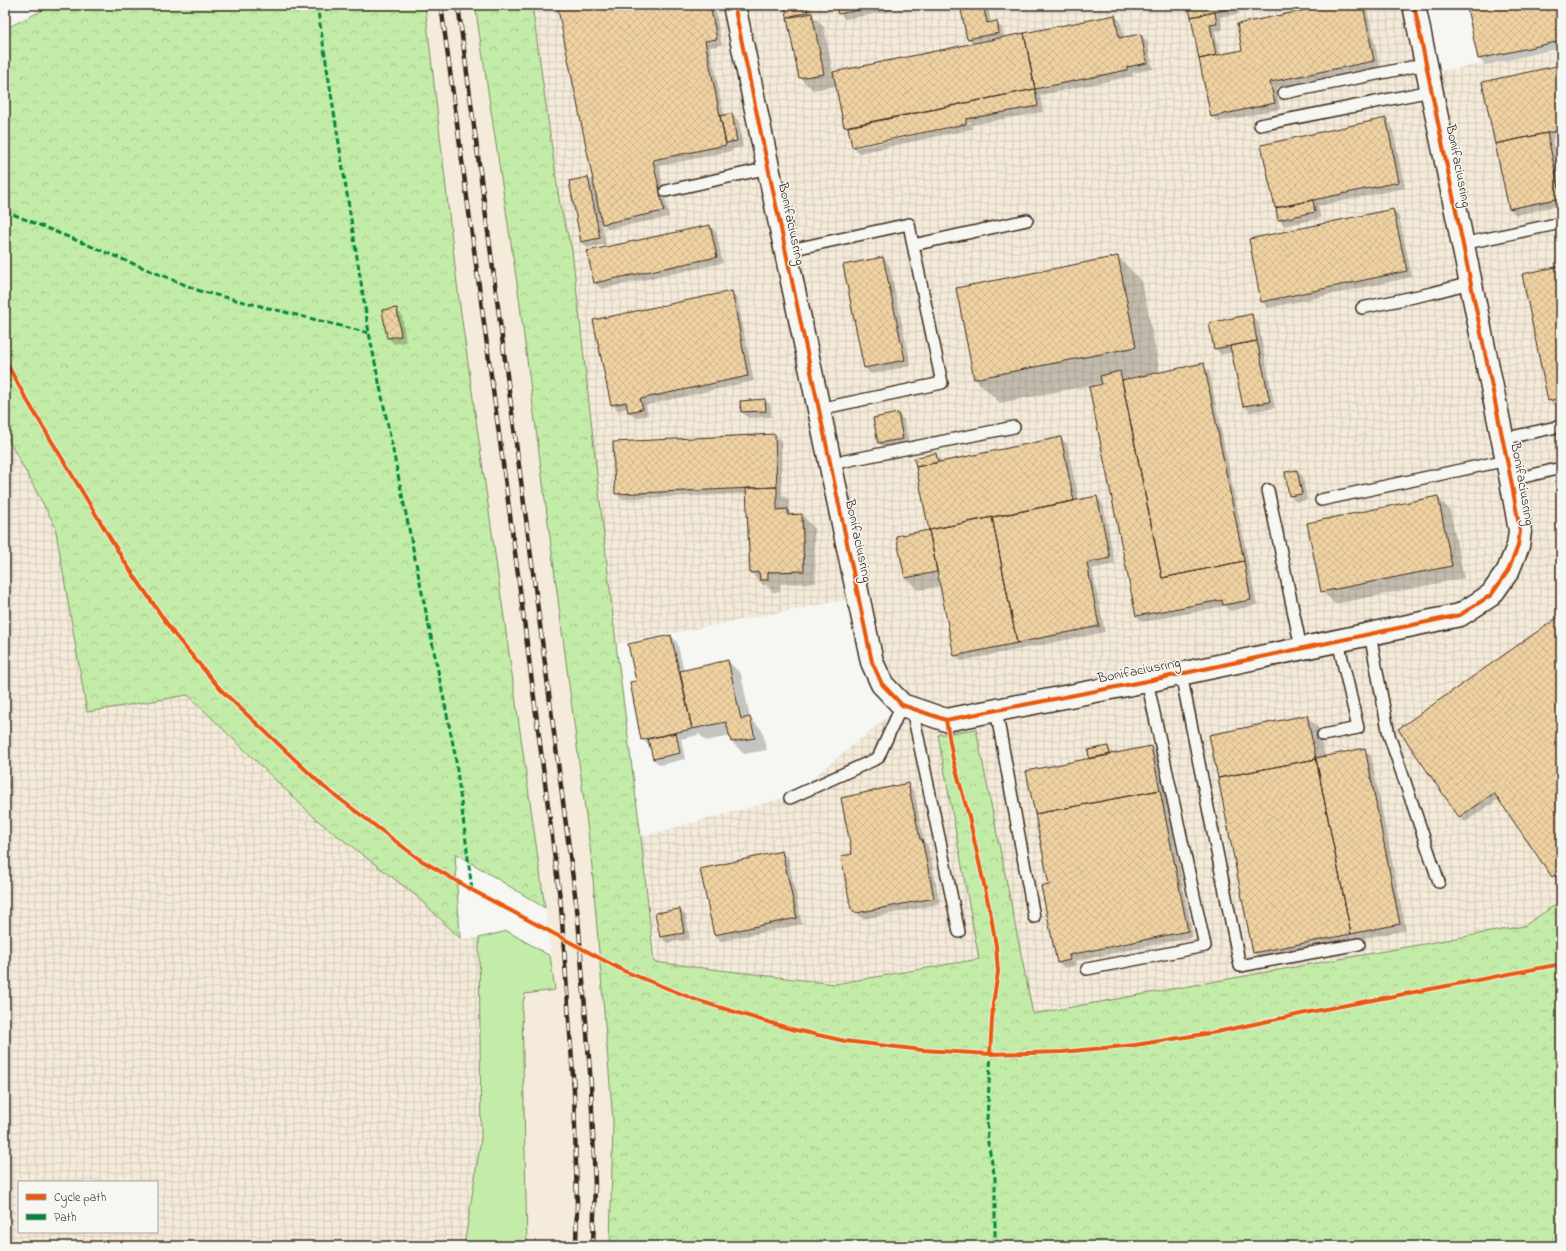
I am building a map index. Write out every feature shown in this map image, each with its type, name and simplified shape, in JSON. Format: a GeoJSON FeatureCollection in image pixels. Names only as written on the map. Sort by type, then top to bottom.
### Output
{"type":"FeatureCollection","features":[{"type":"Feature","properties":{"kind":"street","name":"Bonifaciusring"},"geometry":{"type":"LineString","coordinates":[[734,5],[872,662],[882,684],[907,707],[946,720],[1147,681],[1460,615],[1491,595],[1508,571],[1518,546],[1520,531],[1503,439],[1414,5]]}},
{"type":"Feature","properties":{"kind":"lane"},"geometry":{"type":"LineString","coordinates":[[1284,93],[1426,64]]}},
{"type":"Feature","properties":{"kind":"lane"},"geometry":{"type":"LineString","coordinates":[[1260,125],[1431,91]]}},
{"type":"Feature","properties":{"kind":"lane"},"geometry":{"type":"LineString","coordinates":[[666,191],[768,168]]}},
{"type":"Feature","properties":{"kind":"lane"},"geometry":{"type":"LineString","coordinates":[[913,245],[1027,220]]}},
{"type":"Feature","properties":{"kind":"lane"},"geometry":{"type":"LineString","coordinates":[[1462,244],[1561,223]]}},
{"type":"Feature","properties":{"kind":"lane"},"geometry":{"type":"LineString","coordinates":[[785,251],[909,224],[942,383],[819,409]]}},
{"type":"Feature","properties":{"kind":"lane"},"geometry":{"type":"LineString","coordinates":[[1362,308],[1470,283]]}},
{"type":"Feature","properties":{"kind":"lane"},"geometry":{"type":"LineString","coordinates":[[1503,439],[1561,426]]}},
{"type":"Feature","properties":{"kind":"lane"},"geometry":{"type":"LineString","coordinates":[[830,464],[1014,427]]}},
{"type":"Feature","properties":{"kind":"lane"},"geometry":{"type":"LineString","coordinates":[[1321,500],[1509,470],[1561,468]]}},
{"type":"Feature","properties":{"kind":"lane"},"geometry":{"type":"LineString","coordinates":[[1268,490],[1301,648]]}},
{"type":"Feature","properties":{"kind":"lane"},"geometry":{"type":"LineString","coordinates":[[1370,634],[1389,735],[1439,882]]}},
{"type":"Feature","properties":{"kind":"lane"},"geometry":{"type":"LineString","coordinates":[[1323,735],[1358,728],[1338,641]]}},
{"type":"Feature","properties":{"kind":"lane"},"geometry":{"type":"LineString","coordinates":[[1181,674],[1240,966],[1359,944]]}},
{"type":"Feature","properties":{"kind":"lane"},"geometry":{"type":"LineString","coordinates":[[1087,969],[1205,946],[1147,681]]}},
{"type":"Feature","properties":{"kind":"lane"},"geometry":{"type":"LineString","coordinates":[[790,798],[878,758],[907,707]]}},
{"type":"Feature","properties":{"kind":"lane"},"geometry":{"type":"LineString","coordinates":[[907,707],[959,932]]}},
{"type":"Feature","properties":{"kind":"lane"},"geometry":{"type":"LineString","coordinates":[[996,710],[1034,917]]}},
{"type":"Feature","properties":{"kind":"shaded area"},"geometry":{"type":"Polygon","coordinates":[[[425,5],[475,5],[518,290],[591,855],[613,1121],[610,1246],[527,1246],[522,1008],[525,994],[555,990],[545,908],[458,292],[425,5]]]}},
{"type":"Feature","properties":{"kind":"shaded area"},"geometry":{"type":"Polygon","coordinates":[[[532,5],[1404,5],[1419,73],[1455,69],[1561,50],[1561,901],[1524,926],[1033,1014],[1016,952],[836,984],[656,962],[641,837],[791,796],[903,704],[872,661],[860,597],[616,644],[572,251],[560,206],[532,5]]]}},
{"type":"Feature","properties":{"kind":"shaded area"},"geometry":{"type":"Polygon","coordinates":[[[5,433],[55,526],[87,712],[188,695],[317,820],[414,894],[460,938],[479,938],[481,1139],[464,1246],[5,1246],[5,433]]]}},
{"type":"Feature","properties":{"kind":"green space"},"geometry":{"type":"Polygon","coordinates":[[[53,5],[425,5],[458,292],[545,908],[455,853],[460,938],[414,894],[317,820],[188,695],[87,712],[55,526],[5,433],[5,29],[53,5]]]}},
{"type":"Feature","properties":{"kind":"green space"},"geometry":{"type":"Polygon","coordinates":[[[475,5],[532,5],[560,206],[572,250],[616,644],[641,837],[654,962],[835,984],[979,959],[938,735],[976,729],[1033,1014],[1524,926],[1561,901],[1561,1246],[610,1246],[613,1121],[591,855],[518,290],[475,5]]]}},
{"type":"Feature","properties":{"kind":"green space"},"geometry":{"type":"Polygon","coordinates":[[[507,931],[550,956],[555,990],[525,994],[522,1008],[527,1246],[464,1246],[481,1139],[479,938],[507,931]]]}},
{"type":"Feature","properties":{"kind":"building"},"geometry":{"type":"Polygon","coordinates":[[[557,5],[710,5],[717,39],[705,41],[726,145],[653,160],[664,211],[602,224],[557,5]]]}},
{"type":"Feature","properties":{"kind":"building"},"geometry":{"type":"Polygon","coordinates":[[[785,5],[806,5],[808,12],[787,17],[785,5]]]}},
{"type":"Feature","properties":{"kind":"building"},"geometry":{"type":"Polygon","coordinates":[[[836,5],[886,5],[838,14],[836,5]]]}},
{"type":"Feature","properties":{"kind":"building"},"geometry":{"type":"Polygon","coordinates":[[[960,5],[983,5],[987,23],[997,21],[999,33],[967,39],[960,5]]]}},
{"type":"Feature","properties":{"kind":"building"},"geometry":{"type":"Polygon","coordinates":[[[1188,5],[1233,5],[1233,8],[1191,17],[1188,5]]]}},
{"type":"Feature","properties":{"kind":"building"},"geometry":{"type":"Polygon","coordinates":[[[1330,5],[1363,5],[1374,61],[1270,82],[1275,103],[1211,117],[1199,59],[1242,50],[1237,24],[1330,5]]]}},
{"type":"Feature","properties":{"kind":"building"},"geometry":{"type":"Polygon","coordinates":[[[1483,5],[1561,5],[1561,41],[1478,59],[1467,8],[1483,5]]]}},
{"type":"Feature","properties":{"kind":"building"},"geometry":{"type":"Polygon","coordinates":[[[1215,12],[1217,24],[1210,25],[1216,55],[1199,59],[1191,17],[1215,12]]]}},
{"type":"Feature","properties":{"kind":"building"},"geometry":{"type":"Polygon","coordinates":[[[812,13],[824,74],[799,78],[787,18],[812,13]]]}},
{"type":"Feature","properties":{"kind":"building"},"geometry":{"type":"Polygon","coordinates":[[[1115,15],[1119,38],[1141,34],[1147,63],[1127,67],[1127,70],[1035,89],[1024,33],[1115,15]]]}},
{"type":"Feature","properties":{"kind":"building"},"geometry":{"type":"Polygon","coordinates":[[[1024,33],[1035,89],[844,127],[833,72],[1024,33]]]}},
{"type":"Feature","properties":{"kind":"building"},"geometry":{"type":"Polygon","coordinates":[[[1561,65],[1561,130],[1495,144],[1482,82],[1561,65]]]}},
{"type":"Feature","properties":{"kind":"building"},"geometry":{"type":"Polygon","coordinates":[[[1035,89],[1038,106],[966,119],[966,124],[852,147],[848,127],[1035,89]]]}},
{"type":"Feature","properties":{"kind":"building"},"geometry":{"type":"Polygon","coordinates":[[[732,113],[737,141],[726,143],[720,116],[732,113]]]}},
{"type":"Feature","properties":{"kind":"building"},"geometry":{"type":"Polygon","coordinates":[[[1386,118],[1399,182],[1275,208],[1261,145],[1386,118]]]}},
{"type":"Feature","properties":{"kind":"building"},"geometry":{"type":"Polygon","coordinates":[[[1547,133],[1561,198],[1509,209],[1495,144],[1547,133]]]}},
{"type":"Feature","properties":{"kind":"building"},"geometry":{"type":"Polygon","coordinates":[[[588,177],[600,238],[581,242],[569,181],[588,177]]]}},
{"type":"Feature","properties":{"kind":"building"},"geometry":{"type":"Polygon","coordinates":[[[1313,200],[1315,212],[1278,220],[1276,208],[1313,200]]]}},
{"type":"Feature","properties":{"kind":"building"},"geometry":{"type":"Polygon","coordinates":[[[1393,209],[1407,271],[1261,302],[1249,239],[1393,209]]]}},
{"type":"Feature","properties":{"kind":"building"},"geometry":{"type":"Polygon","coordinates":[[[710,225],[717,257],[594,283],[587,251],[710,225]]]}},
{"type":"Feature","properties":{"kind":"building"},"geometry":{"type":"Polygon","coordinates":[[[1118,256],[1136,347],[974,379],[956,288],[1118,256]]]}},
{"type":"Feature","properties":{"kind":"building"},"geometry":{"type":"Polygon","coordinates":[[[883,257],[905,360],[864,368],[843,265],[883,257]]]}},
{"type":"Feature","properties":{"kind":"building"},"geometry":{"type":"Polygon","coordinates":[[[1561,266],[1561,398],[1548,401],[1522,274],[1561,266]]]}},
{"type":"Feature","properties":{"kind":"building"},"geometry":{"type":"Polygon","coordinates":[[[732,291],[748,376],[640,399],[643,409],[628,412],[626,402],[611,405],[593,320],[732,291]]]}},
{"type":"Feature","properties":{"kind":"building"},"geometry":{"type":"Polygon","coordinates":[[[397,308],[401,336],[387,338],[382,310],[397,308]]]}},
{"type":"Feature","properties":{"kind":"building"},"geometry":{"type":"Polygon","coordinates":[[[1252,314],[1257,341],[1214,349],[1209,323],[1252,314]]]}},
{"type":"Feature","properties":{"kind":"building"},"geometry":{"type":"Polygon","coordinates":[[[1257,341],[1270,402],[1243,406],[1230,346],[1257,341]]]}},
{"type":"Feature","properties":{"kind":"building"},"geometry":{"type":"Polygon","coordinates":[[[1204,363],[1244,561],[1162,578],[1122,380],[1204,363]]]}},
{"type":"Feature","properties":{"kind":"building"},"geometry":{"type":"Polygon","coordinates":[[[1120,371],[1162,578],[1244,561],[1251,600],[1223,605],[1222,600],[1136,616],[1089,387],[1102,384],[1100,376],[1120,371]]]}},
{"type":"Feature","properties":{"kind":"building"},"geometry":{"type":"Polygon","coordinates":[[[765,399],[766,411],[741,412],[740,401],[765,399]]]}},
{"type":"Feature","properties":{"kind":"building"},"geometry":{"type":"Polygon","coordinates":[[[898,413],[903,439],[878,443],[873,418],[898,413]]]}},
{"type":"Feature","properties":{"kind":"building"},"geometry":{"type":"Polygon","coordinates":[[[775,434],[777,487],[615,494],[613,442],[775,434]]]}},
{"type":"Feature","properties":{"kind":"building"},"geometry":{"type":"Polygon","coordinates":[[[1061,437],[1074,501],[929,530],[916,467],[1061,437]]]}},
{"type":"Feature","properties":{"kind":"building"},"geometry":{"type":"Polygon","coordinates":[[[936,453],[938,462],[916,467],[914,458],[936,453]]]}},
{"type":"Feature","properties":{"kind":"building"},"geometry":{"type":"Polygon","coordinates":[[[1297,470],[1302,494],[1289,496],[1285,472],[1297,470]]]}},
{"type":"Feature","properties":{"kind":"building"},"geometry":{"type":"Polygon","coordinates":[[[777,487],[777,510],[788,509],[788,515],[802,514],[804,571],[768,572],[768,580],[760,580],[759,572],[750,573],[746,488],[777,487]]]}},
{"type":"Feature","properties":{"kind":"building"},"geometry":{"type":"Polygon","coordinates":[[[1097,496],[1110,558],[1087,563],[1099,626],[1017,643],[992,517],[1097,496]]]}},
{"type":"Feature","properties":{"kind":"building"},"geometry":{"type":"Polygon","coordinates":[[[1438,496],[1452,566],[1321,592],[1307,523],[1438,496]]]}},
{"type":"Feature","properties":{"kind":"building"},"geometry":{"type":"Polygon","coordinates":[[[992,517],[1017,643],[954,656],[929,530],[992,517]]]}},
{"type":"Feature","properties":{"kind":"building"},"geometry":{"type":"Polygon","coordinates":[[[929,530],[937,572],[905,578],[896,536],[929,530]]]}},
{"type":"Feature","properties":{"kind":"building"},"geometry":{"type":"Polygon","coordinates":[[[1561,615],[1561,871],[1552,877],[1494,793],[1459,817],[1398,729],[1561,615]]]}},
{"type":"Feature","properties":{"kind":"building"},"geometry":{"type":"Polygon","coordinates":[[[671,635],[692,729],[641,740],[630,682],[636,681],[628,644],[671,635]]]}},
{"type":"Feature","properties":{"kind":"building"},"geometry":{"type":"Polygon","coordinates":[[[728,660],[741,719],[750,717],[755,738],[731,742],[726,722],[692,729],[680,671],[728,660]]]}},
{"type":"Feature","properties":{"kind":"building"},"geometry":{"type":"Polygon","coordinates":[[[1307,715],[1316,759],[1218,778],[1209,735],[1307,715]]]}},
{"type":"Feature","properties":{"kind":"building"},"geometry":{"type":"Polygon","coordinates":[[[676,733],[680,753],[653,759],[648,739],[676,733]]]}},
{"type":"Feature","properties":{"kind":"building"},"geometry":{"type":"Polygon","coordinates":[[[1108,746],[1110,755],[1089,759],[1088,750],[1108,746]]]}},
{"type":"Feature","properties":{"kind":"building"},"geometry":{"type":"Polygon","coordinates":[[[1151,746],[1160,790],[1035,814],[1026,771],[1151,746]]]}},
{"type":"Feature","properties":{"kind":"building"},"geometry":{"type":"Polygon","coordinates":[[[1365,748],[1400,924],[1351,934],[1316,758],[1365,748]]]}},
{"type":"Feature","properties":{"kind":"building"},"geometry":{"type":"Polygon","coordinates":[[[1316,759],[1351,934],[1253,953],[1218,778],[1316,759]]]}},
{"type":"Feature","properties":{"kind":"building"},"geometry":{"type":"Polygon","coordinates":[[[908,783],[920,839],[922,839],[934,898],[856,913],[851,909],[841,856],[852,854],[841,798],[908,783]]]}},
{"type":"Feature","properties":{"kind":"building"},"geometry":{"type":"Polygon","coordinates":[[[1160,790],[1188,931],[1069,955],[1070,960],[1057,963],[1041,886],[1049,885],[1035,814],[1160,790]]]}},
{"type":"Feature","properties":{"kind":"building"},"geometry":{"type":"Polygon","coordinates":[[[782,851],[797,918],[714,935],[700,869],[782,851]]]}},
{"type":"Feature","properties":{"kind":"building"},"geometry":{"type":"Polygon","coordinates":[[[680,909],[684,933],[660,937],[655,913],[680,909]]]}},
{"type":"Feature","properties":{"kind":"railway"},"geometry":{"type":"LineString","coordinates":[[441,5],[561,906],[574,1090],[577,1204],[576,1246]]}},
{"type":"Feature","properties":{"kind":"railway"},"geometry":{"type":"LineString","coordinates":[[458,5],[578,917],[591,1085],[595,1185],[593,1246]]}},
{"type":"Feature","properties":{"kind":"marked path"},"geometry":{"type":"LineString","coordinates":[[317,5],[369,333],[455,754],[472,890]]}},
{"type":"Feature","properties":{"kind":"marked path"},"geometry":{"type":"LineString","coordinates":[[5,211],[200,291],[369,333]]}},
{"type":"Feature","properties":{"kind":"marked path"},"geometry":{"type":"LineString","coordinates":[[991,1051],[987,1119],[988,1143],[995,1178],[995,1246]]}},
{"type":"Feature","properties":{"kind":"cycle path"},"geometry":{"type":"LineString","coordinates":[[734,5],[872,662],[882,684],[902,705],[946,720],[1147,681],[1460,615],[1491,595],[1508,571],[1518,546],[1520,531],[1511,480],[1414,5]]}},
{"type":"Feature","properties":{"kind":"cycle path"},"geometry":{"type":"LineString","coordinates":[[5,360],[25,397],[124,561],[174,634],[221,690],[324,787],[419,859],[472,890],[624,971],[699,1001],[791,1029],[845,1041],[922,1050],[990,1054],[1062,1052],[1135,1045],[1217,1032],[1310,1012],[1561,964]]}},
{"type":"Feature","properties":{"kind":"cycle path"},"geometry":{"type":"LineString","coordinates":[[946,720],[953,759],[969,817],[991,916],[996,946],[998,972],[993,1004],[990,1054]]}}]}
